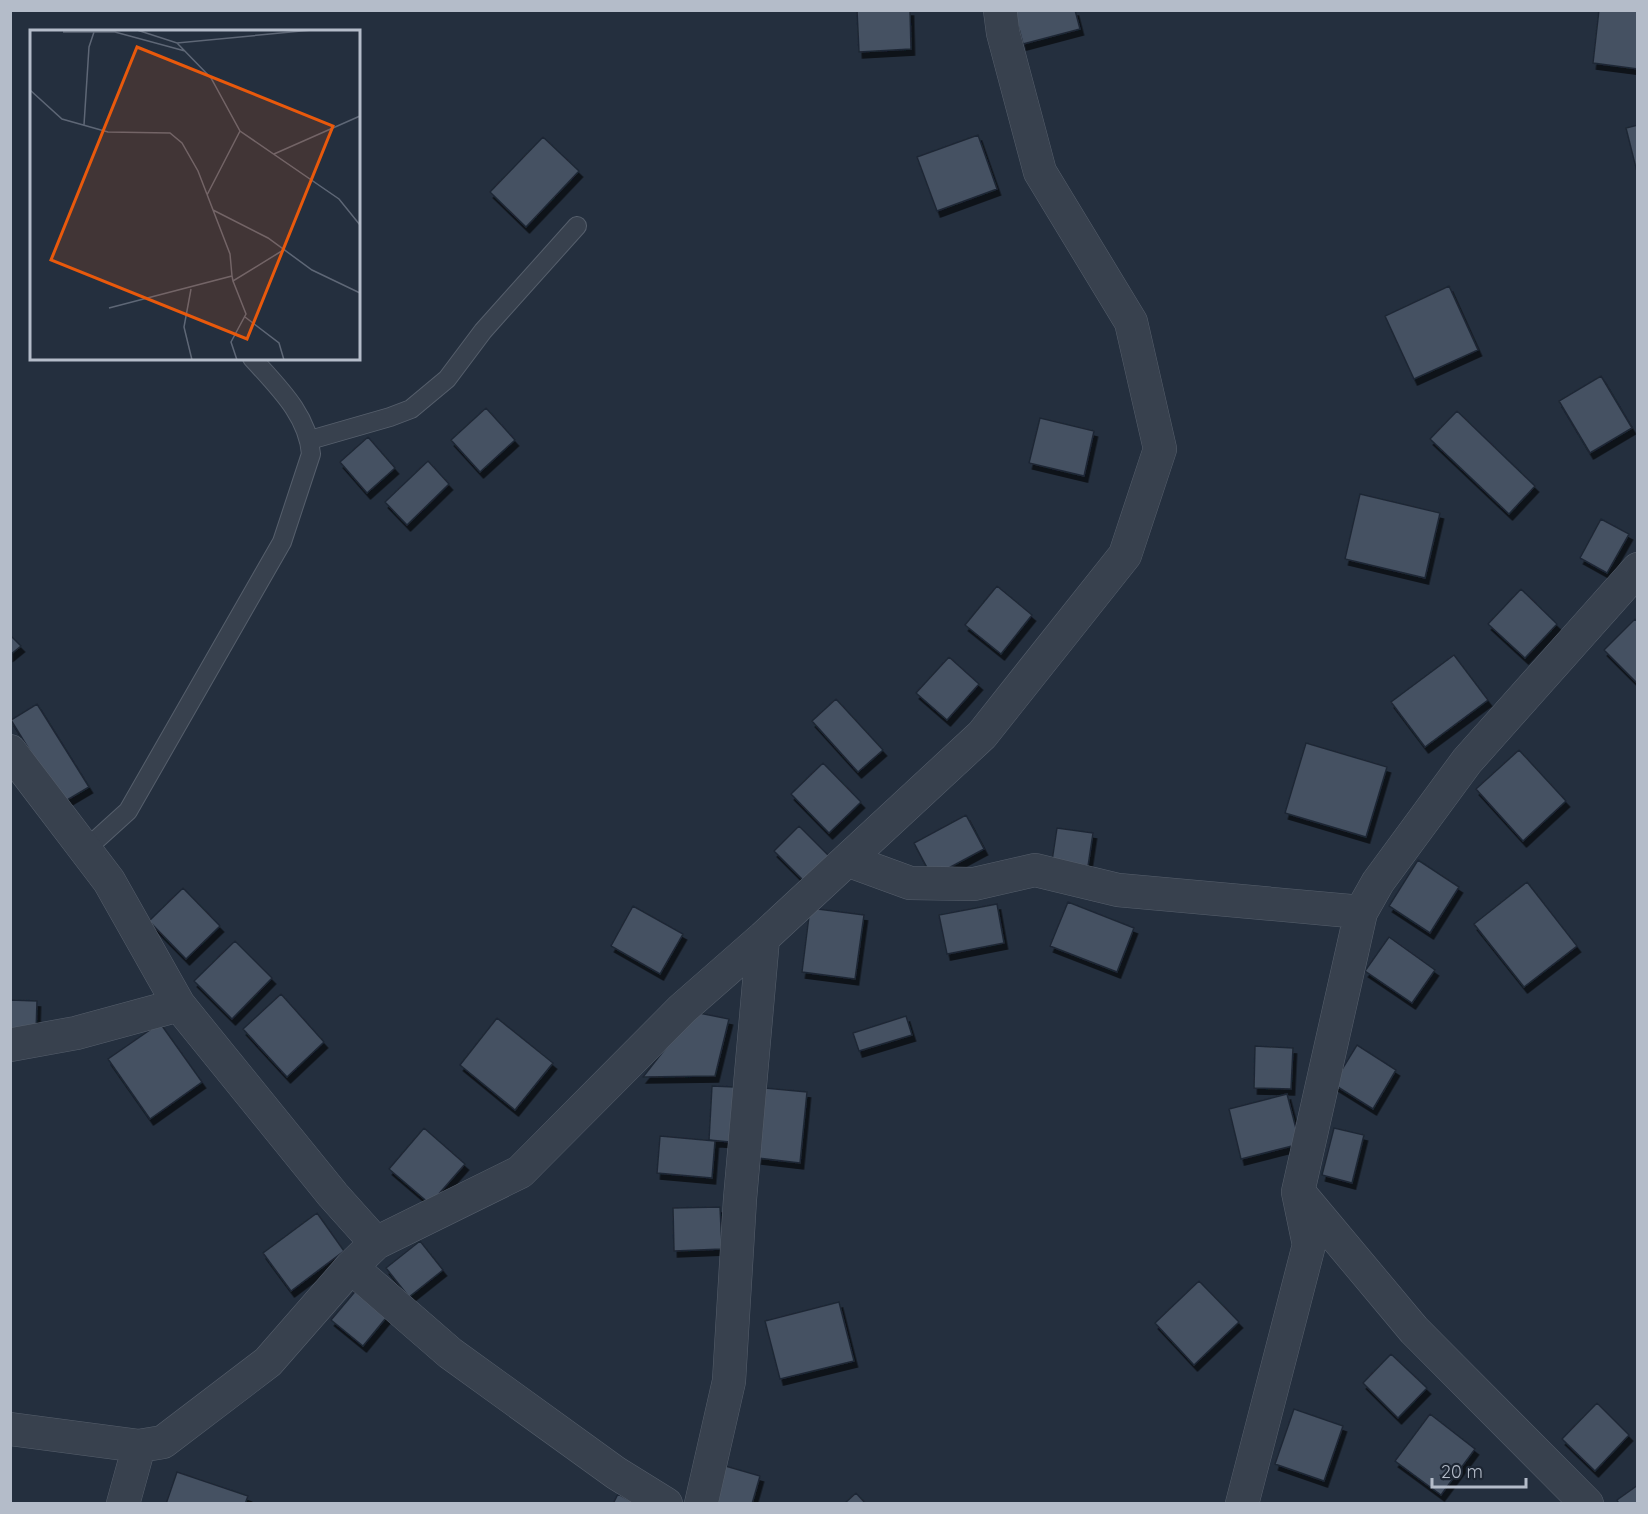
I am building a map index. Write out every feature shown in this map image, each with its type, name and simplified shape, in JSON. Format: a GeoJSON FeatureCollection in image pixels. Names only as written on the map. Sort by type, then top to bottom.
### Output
{"type":"FeatureCollection","features":[{"type":"Feature","properties":{"kind":"street"},"geometry":{"type":"LineString","coordinates":[[10,1429],[139,1446],[163,1442],[268,1362],[351,1267],[376,1244],[520,1172],[682,1009],[763,938],[982,735],[1125,555],[1160,449],[1131,322],[1040,172],[1003,33],[1000,10]]}},
{"type":"Feature","properties":{"kind":"street"},"geometry":{"type":"LineString","coordinates":[[1242,1503],[1309,1245],[1298,1192],[1361,912],[1378,882],[1467,761],[1638,569]]}},
{"type":"Feature","properties":{"kind":"street"},"geometry":{"type":"LineString","coordinates":[[10,751],[109,881],[178,1005],[333,1195],[376,1244]]}},
{"type":"Feature","properties":{"kind":"street"},"geometry":{"type":"LineString","coordinates":[[847,860],[910,883],[974,884],[1035,870],[1118,890],[1361,912]]}},
{"type":"Feature","properties":{"kind":"street"},"geometry":{"type":"LineString","coordinates":[[701,1503],[729,1381],[740,1199],[763,938]]}},
{"type":"Feature","properties":{"kind":"street"},"geometry":{"type":"LineString","coordinates":[[10,1045],[76,1033],[178,1005]]}},
{"type":"Feature","properties":{"kind":"street"},"geometry":{"type":"LineString","coordinates":[[1298,1192],[1414,1330],[1587,1503]]}},
{"type":"Feature","properties":{"kind":"street"},"geometry":{"type":"LineString","coordinates":[[351,1267],[450,1353],[616,1473],[666,1503]]}},
{"type":"Feature","properties":{"kind":"street"},"geometry":{"type":"LineString","coordinates":[[123,1503],[139,1446]]}},
{"type":"Feature","properties":{"kind":"lane"},"geometry":{"type":"LineString","coordinates":[[310,440],[411,409],[447,379],[483,331],[576,226]]}},
{"type":"Feature","properties":{"kind":"lane"},"geometry":{"type":"LineString","coordinates":[[85,850],[128,811],[282,542],[311,454],[310,440],[291,402],[254,360]]}},
{"type":"Feature","properties":{"kind":"building"},"geometry":{"type":"Polygon","coordinates":[[[857,10],[910,10],[911,49],[859,52],[857,10]]]}},
{"type":"Feature","properties":{"kind":"building"},"geometry":{"type":"Polygon","coordinates":[[[1014,10],[1075,10],[1080,29],[1023,44],[1014,10]]]}},
{"type":"Feature","properties":{"kind":"building"},"geometry":{"type":"Polygon","coordinates":[[[1599,10],[1638,10],[1638,69],[1593,63],[1599,10]]]}},
{"type":"Feature","properties":{"kind":"building"},"geometry":{"type":"Polygon","coordinates":[[[1638,125],[1638,176],[1626,128],[1638,125]]]}},
{"type":"Feature","properties":{"kind":"building"},"geometry":{"type":"Polygon","coordinates":[[[978,135],[997,189],[937,211],[917,157],[978,135]]]}},
{"type":"Feature","properties":{"kind":"building"},"geometry":{"type":"Polygon","coordinates":[[[543,137],[579,171],[526,227],[490,192],[543,137]]]}},
{"type":"Feature","properties":{"kind":"building"},"geometry":{"type":"Polygon","coordinates":[[[1449,286],[1478,350],[1414,379],[1385,316],[1449,286]]]}},
{"type":"Feature","properties":{"kind":"building"},"geometry":{"type":"Polygon","coordinates":[[[1601,376],[1632,428],[1590,453],[1559,401],[1601,376]]]}},
{"type":"Feature","properties":{"kind":"building"},"geometry":{"type":"Polygon","coordinates":[[[486,408],[515,440],[480,472],[451,440],[486,408]]]}},
{"type":"Feature","properties":{"kind":"building"},"geometry":{"type":"Polygon","coordinates":[[[1457,411],[1535,486],[1509,514],[1430,439],[1457,411]]]}},
{"type":"Feature","properties":{"kind":"building"},"geometry":{"type":"Polygon","coordinates":[[[1040,418],[1094,431],[1084,476],[1029,463],[1040,418]]]}},
{"type":"Feature","properties":{"kind":"building"},"geometry":{"type":"Polygon","coordinates":[[[368,437],[395,468],[367,493],[340,462],[368,437]]]}},
{"type":"Feature","properties":{"kind":"building"},"geometry":{"type":"Polygon","coordinates":[[[428,461],[449,484],[407,525],[385,502],[428,461]]]}},
{"type":"Feature","properties":{"kind":"building"},"geometry":{"type":"Polygon","coordinates":[[[1360,494],[1440,513],[1425,578],[1345,559],[1360,494]]]}},
{"type":"Feature","properties":{"kind":"building"},"geometry":{"type":"Polygon","coordinates":[[[1601,519],[1629,534],[1607,573],[1580,558],[1601,519]]]}},
{"type":"Feature","properties":{"kind":"building"},"geometry":{"type":"Polygon","coordinates":[[[997,586],[1032,615],[1001,654],[965,625],[997,586]]]}},
{"type":"Feature","properties":{"kind":"building"},"geometry":{"type":"Polygon","coordinates":[[[1521,589],[1557,624],[1525,658],[1488,624],[1521,589]]]}},
{"type":"Feature","properties":{"kind":"building"},"geometry":{"type":"Polygon","coordinates":[[[1635,619],[1638,622],[1638,680],[1636,682],[1604,650],[1635,619]]]}},
{"type":"Feature","properties":{"kind":"building"},"geometry":{"type":"Polygon","coordinates":[[[10,635],[21,646],[10,655],[10,635]]]}},
{"type":"Feature","properties":{"kind":"building"},"geometry":{"type":"Polygon","coordinates":[[[1454,655],[1488,700],[1425,747],[1391,702],[1454,655]]]}},
{"type":"Feature","properties":{"kind":"building"},"geometry":{"type":"Polygon","coordinates":[[[949,657],[979,684],[947,720],[916,693],[949,657]]]}},
{"type":"Feature","properties":{"kind":"building"},"geometry":{"type":"Polygon","coordinates":[[[836,699],[883,750],[858,772],[812,721],[836,699]]]}},
{"type":"Feature","properties":{"kind":"building"},"geometry":{"type":"Polygon","coordinates":[[[37,704],[89,787],[62,803],[11,720],[37,704]]]}},
{"type":"Feature","properties":{"kind":"building"},"geometry":{"type":"Polygon","coordinates":[[[1306,743],[1387,767],[1366,837],[1285,813],[1306,743]]]}},
{"type":"Feature","properties":{"kind":"building"},"geometry":{"type":"Polygon","coordinates":[[[1519,750],[1566,801],[1523,841],[1476,789],[1519,750]]]}},
{"type":"Feature","properties":{"kind":"building"},"geometry":{"type":"Polygon","coordinates":[[[823,763],[861,802],[829,833],[791,794],[823,763]]]}},
{"type":"Feature","properties":{"kind":"building"},"geometry":{"type":"Polygon","coordinates":[[[966,815],[984,849],[932,877],[914,843],[966,815]]]}},
{"type":"Feature","properties":{"kind":"building"},"geometry":{"type":"Polygon","coordinates":[[[799,826],[829,856],[804,881],[774,851],[799,826]]]}},
{"type":"Feature","properties":{"kind":"building"},"geometry":{"type":"Polygon","coordinates":[[[1057,828],[1093,833],[1088,866],[1052,861],[1057,828]]]}},
{"type":"Feature","properties":{"kind":"building"},"geometry":{"type":"Polygon","coordinates":[[[1418,860],[1459,887],[1430,933],[1389,906],[1418,860]]]}},
{"type":"Feature","properties":{"kind":"building"},"geometry":{"type":"Polygon","coordinates":[[[1527,882],[1577,946],[1524,987],[1474,924],[1527,882]]]}},
{"type":"Feature","properties":{"kind":"building"},"geometry":{"type":"Polygon","coordinates":[[[183,888],[220,926],[186,959],[149,921],[183,888]]]}},
{"type":"Feature","properties":{"kind":"building"},"geometry":{"type":"Polygon","coordinates":[[[1068,902],[1134,928],[1117,972],[1050,946],[1068,902]]]}},
{"type":"Feature","properties":{"kind":"building"},"geometry":{"type":"Polygon","coordinates":[[[997,904],[1004,943],[947,954],[939,915],[997,904]]]}},
{"type":"Feature","properties":{"kind":"building"},"geometry":{"type":"Polygon","coordinates":[[[633,906],[683,934],[660,974],[611,946],[633,906]]]}},
{"type":"Feature","properties":{"kind":"building"},"geometry":{"type":"Polygon","coordinates":[[[810,908],[864,915],[855,979],[802,972],[810,908]]]}},
{"type":"Feature","properties":{"kind":"building"},"geometry":{"type":"Polygon","coordinates":[[[1389,937],[1435,970],[1412,1003],[1365,971],[1389,937]]]}},
{"type":"Feature","properties":{"kind":"building"},"geometry":{"type":"Polygon","coordinates":[[[235,941],[272,978],[232,1019],[194,981],[235,941]]]}},
{"type":"Feature","properties":{"kind":"building"},"geometry":{"type":"Polygon","coordinates":[[[281,994],[324,1042],[287,1077],[243,1029],[281,994]]]}},
{"type":"Feature","properties":{"kind":"building"},"geometry":{"type":"Polygon","coordinates":[[[10,1000],[37,1001],[36,1033],[10,1032],[10,1000]]]}},
{"type":"Feature","properties":{"kind":"building"},"geometry":{"type":"Polygon","coordinates":[[[694,1012],[729,1019],[715,1076],[643,1077],[694,1012]]]}},
{"type":"Feature","properties":{"kind":"building"},"geometry":{"type":"Polygon","coordinates":[[[906,1016],[912,1035],[859,1051],[853,1033],[906,1016]]]}},
{"type":"Feature","properties":{"kind":"building"},"geometry":{"type":"Polygon","coordinates":[[[497,1018],[553,1063],[515,1110],[460,1065],[497,1018]]]}},
{"type":"Feature","properties":{"kind":"building"},"geometry":{"type":"Polygon","coordinates":[[[160,1023],[202,1082],[150,1119],[108,1059],[160,1023]]]}},
{"type":"Feature","properties":{"kind":"building"},"geometry":{"type":"Polygon","coordinates":[[[1357,1045],[1396,1070],[1373,1109],[1333,1084],[1357,1045]]]}},
{"type":"Feature","properties":{"kind":"building"},"geometry":{"type":"Polygon","coordinates":[[[1255,1046],[1293,1048],[1291,1089],[1254,1088],[1255,1046]]]}},
{"type":"Feature","properties":{"kind":"building"},"geometry":{"type":"Polygon","coordinates":[[[712,1086],[734,1087],[730,1142],[709,1140],[712,1086]]]}},
{"type":"Feature","properties":{"kind":"building"},"geometry":{"type":"Polygon","coordinates":[[[765,1088],[807,1092],[800,1163],[758,1158],[765,1088]]]}},
{"type":"Feature","properties":{"kind":"building"},"geometry":{"type":"Polygon","coordinates":[[[1287,1094],[1300,1144],[1241,1159],[1229,1109],[1287,1094]]]}},
{"type":"Feature","properties":{"kind":"building"},"geometry":{"type":"Polygon","coordinates":[[[424,1128],[465,1164],[430,1204],[389,1169],[424,1128]]]}},
{"type":"Feature","properties":{"kind":"building"},"geometry":{"type":"Polygon","coordinates":[[[1334,1128],[1364,1135],[1352,1183],[1322,1175],[1334,1128]]]}},
{"type":"Feature","properties":{"kind":"building"},"geometry":{"type":"Polygon","coordinates":[[[660,1136],[715,1141],[712,1178],[657,1173],[660,1136]]]}},
{"type":"Feature","properties":{"kind":"building"},"geometry":{"type":"Polygon","coordinates":[[[720,1207],[722,1249],[674,1251],[673,1208],[720,1207]]]}},
{"type":"Feature","properties":{"kind":"building"},"geometry":{"type":"Polygon","coordinates":[[[317,1213],[344,1251],[291,1291],[263,1253],[317,1213]]]}},
{"type":"Feature","properties":{"kind":"building"},"geometry":{"type":"Polygon","coordinates":[[[420,1241],[443,1270],[409,1297],[386,1268],[420,1241]]]}},
{"type":"Feature","properties":{"kind":"building"},"geometry":{"type":"Polygon","coordinates":[[[1199,1281],[1239,1322],[1194,1365],[1155,1323],[1199,1281]]]}},
{"type":"Feature","properties":{"kind":"building"},"geometry":{"type":"Polygon","coordinates":[[[358,1288],[390,1313],[363,1346],[331,1320],[358,1288]]]}},
{"type":"Feature","properties":{"kind":"building"},"geometry":{"type":"Polygon","coordinates":[[[839,1302],[854,1361],[780,1379],[765,1321],[839,1302]]]}},
{"type":"Feature","properties":{"kind":"building"},"geometry":{"type":"Polygon","coordinates":[[[1391,1354],[1427,1388],[1398,1418],[1363,1383],[1391,1354]]]}},
{"type":"Feature","properties":{"kind":"building"},"geometry":{"type":"Polygon","coordinates":[[[1597,1403],[1629,1435],[1595,1471],[1562,1439],[1597,1403]]]}},
{"type":"Feature","properties":{"kind":"building"},"geometry":{"type":"Polygon","coordinates":[[[1294,1409],[1343,1426],[1324,1481],[1275,1464],[1294,1409]]]}},
{"type":"Feature","properties":{"kind":"building"},"geometry":{"type":"Polygon","coordinates":[[[1430,1414],[1475,1449],[1441,1495],[1395,1461],[1430,1414]]]}},
{"type":"Feature","properties":{"kind":"building"},"geometry":{"type":"Polygon","coordinates":[[[722,1465],[760,1476],[752,1504],[712,1504],[722,1465]]]}},
{"type":"Feature","properties":{"kind":"building"},"geometry":{"type":"Polygon","coordinates":[[[177,1472],[248,1496],[245,1504],[166,1504],[177,1472]]]}},
{"type":"Feature","properties":{"kind":"building"},"geometry":{"type":"Polygon","coordinates":[[[1638,1485],[1638,1504],[1619,1504],[1617,1500],[1638,1485]]]}},
{"type":"Feature","properties":{"kind":"building"},"geometry":{"type":"Polygon","coordinates":[[[856,1493],[866,1504],[844,1504],[856,1493]]]}},
{"type":"Feature","properties":{"kind":"building"},"geometry":{"type":"Polygon","coordinates":[[[618,1494],[637,1504],[613,1504],[618,1494]]]}}]}
